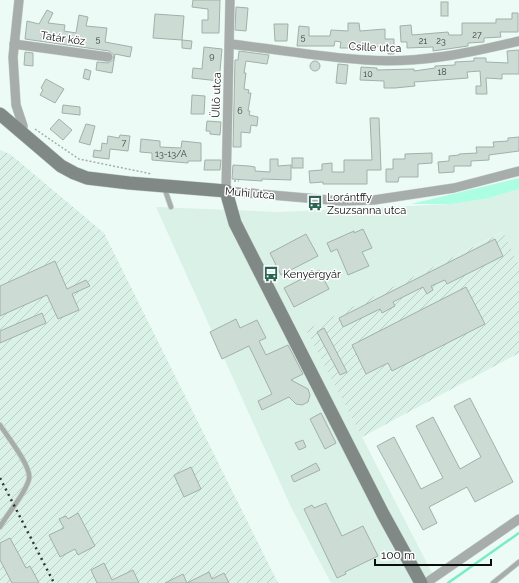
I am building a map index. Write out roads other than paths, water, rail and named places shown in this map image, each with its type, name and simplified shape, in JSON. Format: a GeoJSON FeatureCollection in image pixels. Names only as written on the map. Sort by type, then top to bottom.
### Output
{"type":"FeatureCollection","features":[{"type":"Feature","properties":{"kind":"main road","name":"Muhi utca"},"geometry":{"type":"LineString","coordinates":[[0,114],[61,166],[87,178],[226,191]]}},
{"type":"Feature","properties":{"kind":"main road"},"geometry":{"type":"LineString","coordinates":[[226,191],[235,222],[383,514],[421,583]]}},
{"type":"Feature","properties":{"kind":"street"},"geometry":{"type":"LineString","coordinates":[[19,0],[12,57],[16,105],[23,122],[22,133]]}},
{"type":"Feature","properties":{"kind":"street","name":"Üllő utca"},"geometry":{"type":"LineString","coordinates":[[226,191],[230,0]]}},
{"type":"Feature","properties":{"kind":"street","name":"Csille utca"},"geometry":{"type":"LineString","coordinates":[[230,44],[366,61],[414,59],[456,54],[519,41]]}},
{"type":"Feature","properties":{"kind":"street","name":"Tatár köz"},"geometry":{"type":"LineString","coordinates":[[14,44],[108,57]]}},
{"type":"Feature","properties":{"kind":"street","name":"Muhi utca"},"geometry":{"type":"LineString","coordinates":[[226,191],[341,201],[374,200],[454,188],[519,171]]}},
{"type":"Feature","properties":{"kind":"street"},"geometry":{"type":"LineString","coordinates":[[426,583],[519,519]]}},
{"type":"Feature","properties":{"kind":"lane"},"geometry":{"type":"LineString","coordinates":[[164,186],[171,207]]}},
{"type":"Feature","properties":{"kind":"lane"},"geometry":{"type":"LineString","coordinates":[[0,425],[28,469],[30,478],[25,489],[0,527]]}},
{"type":"Feature","properties":{"kind":"lane"},"geometry":{"type":"LineString","coordinates":[[493,583],[519,562]]}},
{"type":"Feature","properties":{"kind":"waterway"},"geometry":{"type":"LineString","coordinates":[[448,583],[519,533]]}},
{"type":"Feature","properties":{"kind":"railway"},"geometry":{"type":"LineString","coordinates":[[0,478],[54,583]]}},
{"type":"Feature","properties":{"kind":"place","name":"Lorántffy Zsuzsanna utca"},"geometry":{"type":"Point","coordinates":[315,203]}},
{"type":"Feature","properties":{"kind":"place","name":"Kenyérgyár"},"geometry":{"type":"Point","coordinates":[271,274]}}]}
